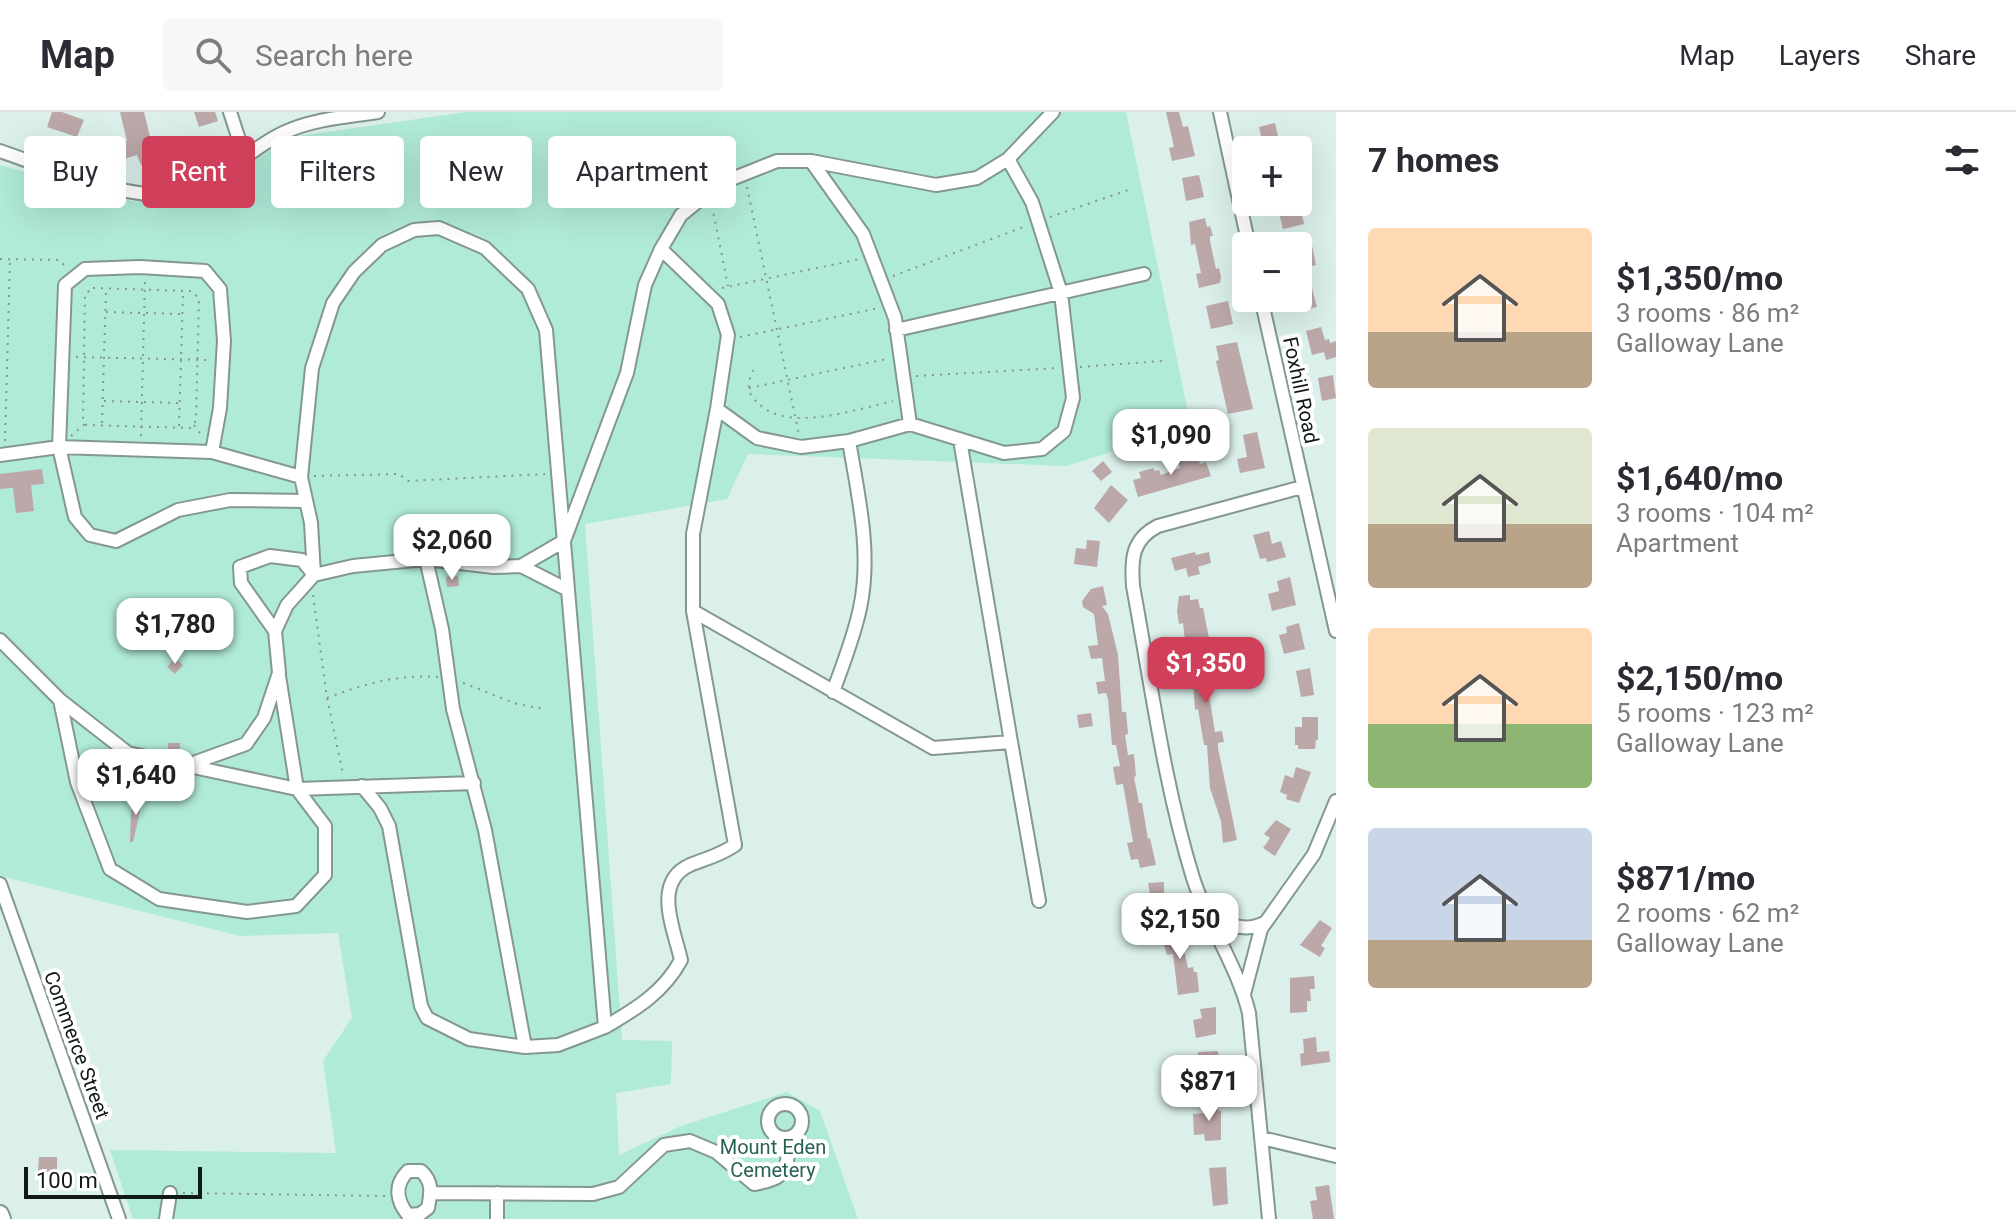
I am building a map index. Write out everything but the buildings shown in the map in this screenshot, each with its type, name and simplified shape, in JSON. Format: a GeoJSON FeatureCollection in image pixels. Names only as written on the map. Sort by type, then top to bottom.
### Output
{"type":"FeatureCollection","features":[{"type":"Feature","properties":{"kind":"street"},"geometry":{"type":"LineString","coordinates":[[230,112],[238,136]]}},
{"type":"Feature","properties":{"kind":"street"},"geometry":{"type":"LineString","coordinates":[[255,151],[281,134],[304,124],[376,112]]}},
{"type":"Feature","properties":{"kind":"street"},"geometry":{"type":"LineString","coordinates":[[736,177],[777,161],[811,161],[936,185],[977,178],[1008,159],[1053,112]]}},
{"type":"Feature","properties":{"kind":"street"},"geometry":{"type":"LineString","coordinates":[[1220,112],[1246,232]]}},
{"type":"Feature","properties":{"kind":"street"},"geometry":{"type":"LineString","coordinates":[[0,151],[142,193]]}},
{"type":"Feature","properties":{"kind":"street"},"geometry":{"type":"LineString","coordinates":[[717,409],[757,438],[801,447],[849,441],[910,424],[1004,453],[1042,449],[1064,431],[1073,398],[1061,293],[1032,202],[1008,159]]}},
{"type":"Feature","properties":{"kind":"street"},"geometry":{"type":"LineString","coordinates":[[811,161],[863,234],[881,280],[896,330],[910,424]]}},
{"type":"Feature","properties":{"kind":"street"},"geometry":{"type":"LineString","coordinates":[[275,631],[287,605],[312,577],[353,566],[426,559],[494,567],[521,566],[564,541],[627,373],[645,285],[661,249],[681,215],[690,208]]}},
{"type":"Feature","properties":{"kind":"street"},"geometry":{"type":"LineString","coordinates":[[312,577],[311,523],[301,477],[312,368],[333,303],[354,272],[382,245],[414,230],[439,228],[485,248],[528,289],[546,330],[605,1027]]}},
{"type":"Feature","properties":{"kind":"street"},"geometry":{"type":"LineString","coordinates":[[362,786],[380,808],[389,826],[421,1006],[427,1018],[469,1039],[525,1047],[558,1045],[605,1027],[654,995],[671,978],[681,960],[668,891],[674,874],[690,865],[719,856],[735,845],[693,611],[693,534],[727,340],[718,304],[661,249]]}},
{"type":"Feature","properties":{"kind":"street"},"geometry":{"type":"LineString","coordinates":[[212,452],[220,408],[223,361],[220,289],[205,271],[85,269],[65,285],[59,447],[75,517],[90,535],[116,541],[178,510],[230,500],[306,501]]}},
{"type":"Feature","properties":{"kind":"street"},"geometry":{"type":"LineString","coordinates":[[896,330],[1144,274]]}},
{"type":"Feature","properties":{"kind":"street","name":"Foxhill Road"},"geometry":{"type":"LineString","coordinates":[[1264,312],[1336,631]]}},
{"type":"Feature","properties":{"kind":"street"},"geometry":{"type":"LineString","coordinates":[[960,440],[1039,901]]}},
{"type":"Feature","properties":{"kind":"street"},"geometry":{"type":"LineString","coordinates":[[833,692],[852,640],[862,591],[864,549],[849,441]]}},
{"type":"Feature","properties":{"kind":"street"},"geometry":{"type":"LineString","coordinates":[[2,454],[59,447],[212,452],[301,477]]}},
{"type":"Feature","properties":{"kind":"street"},"geometry":{"type":"LineString","coordinates":[[1269,1219],[1249,1013],[1244,994],[1194,881],[1176,814],[1133,586],[1132,555],[1139,541],[1158,526],[1302,487]]}},
{"type":"Feature","properties":{"kind":"street"},"geometry":{"type":"LineString","coordinates":[[60,700],[77,782],[110,869],[159,899],[247,912],[296,906],[325,875],[325,826],[297,789],[275,631],[241,583],[240,567],[270,556],[302,560],[312,577]]}},
{"type":"Feature","properties":{"kind":"street"},"geometry":{"type":"LineString","coordinates":[[426,559],[442,629],[453,709],[485,830],[525,1047]]}},
{"type":"Feature","properties":{"kind":"street"},"geometry":{"type":"LineString","coordinates":[[521,566],[568,590]]}},
{"type":"Feature","properties":{"kind":"street"},"geometry":{"type":"LineString","coordinates":[[693,611],[933,748],[1011,742]]}},
{"type":"Feature","properties":{"kind":"street"},"geometry":{"type":"LineString","coordinates":[[0,640],[60,700],[128,753],[297,789],[474,783]]}},
{"type":"Feature","properties":{"kind":"street"},"geometry":{"type":"LineString","coordinates":[[185,766],[246,744],[264,718],[279,673]]}},
{"type":"Feature","properties":{"kind":"street"},"geometry":{"type":"LineString","coordinates":[[1244,994],[1264,923],[1314,854],[1336,801]]}},
{"type":"Feature","properties":{"kind":"street","name":"Commerce Street"},"geometry":{"type":"LineString","coordinates":[[0,884],[119,1219]]}},
{"type":"Feature","properties":{"kind":"street"},"geometry":{"type":"LineString","coordinates":[[1208,916],[1235,927],[1253,929],[1264,923]]}},
{"type":"Feature","properties":{"kind":"street"},"geometry":{"type":"LineString","coordinates":[[1262,1138],[1336,1156]]}},
{"type":"Feature","properties":{"kind":"street"},"geometry":{"type":"LineString","coordinates":[[431,1193],[593,1194],[619,1187],[664,1145],[690,1141],[716,1152],[754,1184],[774,1180],[787,1166],[789,1139]]}},
{"type":"Feature","properties":{"kind":"street"},"geometry":{"type":"LineString","coordinates":[[408,1171],[421,1171],[429,1179],[431,1193],[428,1208],[420,1214],[408,1215],[399,1205],[400,1179],[408,1171]]}},
{"type":"Feature","properties":{"kind":"street"},"geometry":{"type":"LineString","coordinates":[[166,1219],[170,1193]]}},
{"type":"Feature","properties":{"kind":"street"},"geometry":{"type":"LineString","coordinates":[[497,1193],[497,1219]]}},
{"type":"Feature","properties":{"kind":"path"},"geometry":{"type":"LineString","coordinates":[[744,174],[801,447]]}},
{"type":"Feature","properties":{"kind":"path"},"geometry":{"type":"LineString","coordinates":[[881,280],[1131,189]]}},
{"type":"Feature","properties":{"kind":"path"},"geometry":{"type":"LineString","coordinates":[[712,208],[729,287]]}},
{"type":"Feature","properties":{"kind":"path"},"geometry":{"type":"LineString","coordinates":[[705,292],[871,256]]}},
{"type":"Feature","properties":{"kind":"path"},"geometry":{"type":"LineString","coordinates":[[0,259],[59,260],[75,278]]}},
{"type":"Feature","properties":{"kind":"path"},"geometry":{"type":"LineString","coordinates":[[2,454],[10,260]]}},
{"type":"Feature","properties":{"kind":"path"},"geometry":{"type":"LineString","coordinates":[[141,449],[145,268]]}},
{"type":"Feature","properties":{"kind":"path"},"geometry":{"type":"LineString","coordinates":[[93,288],[145,290],[191,291],[199,298],[196,421],[190,428],[86,425],[83,420],[85,294],[93,288]]}},
{"type":"Feature","properties":{"kind":"path"},"geometry":{"type":"LineString","coordinates":[[102,426],[106,289]]}},
{"type":"Feature","properties":{"kind":"path"},"geometry":{"type":"LineString","coordinates":[[179,427],[183,291]]}},
{"type":"Feature","properties":{"kind":"path"},"geometry":{"type":"LineString","coordinates":[[727,340],[890,306]]}},
{"type":"Feature","properties":{"kind":"path"},"geometry":{"type":"LineString","coordinates":[[105,312],[182,314]]}},
{"type":"Feature","properties":{"kind":"path"},"geometry":{"type":"LineString","coordinates":[[749,388],[900,356]]}},
{"type":"Feature","properties":{"kind":"path"},"geometry":{"type":"LineString","coordinates":[[62,357],[223,361]]}},
{"type":"Feature","properties":{"kind":"path"},"geometry":{"type":"LineString","coordinates":[[903,377],[1162,361]]}},
{"type":"Feature","properties":{"kind":"path"},"geometry":{"type":"LineString","coordinates":[[753,370],[749,388],[751,396],[763,408],[789,419],[906,399]]}},
{"type":"Feature","properties":{"kind":"path"},"geometry":{"type":"LineString","coordinates":[[103,401],[180,403]]}},
{"type":"Feature","properties":{"kind":"path"},"geometry":{"type":"LineString","coordinates":[[301,477],[399,474],[408,481],[558,473]]}},
{"type":"Feature","properties":{"kind":"path"},"geometry":{"type":"LineString","coordinates":[[312,577],[327,698],[346,787]]}},
{"type":"Feature","properties":{"kind":"path"},"geometry":{"type":"LineString","coordinates":[[327,698],[368,682],[412,675],[448,677],[517,704],[544,709]]}},
{"type":"Feature","properties":{"kind":"path"},"geometry":{"type":"LineString","coordinates":[[170,1193],[398,1196]]}},
{"type":"Feature","properties":{"kind":"green space","name":"Mount Eden Cemetery"},"geometry":{"type":"Polygon","coordinates":[[[466,112],[1126,112],[1191,427],[1066,466],[748,454],[727,499],[585,524],[622,1040],[672,1041],[671,1084],[616,1093],[619,1155],[681,1126],[787,1092],[820,1111],[858,1219],[133,1219],[110,1150],[336,1153],[323,1061],[352,1018],[338,933],[240,936],[0,876],[0,165],[24,172],[24,208],[126,208],[126,199],[142,201],[142,208],[255,208],[255,160],[271,150],[271,208],[404,208],[404,136],[299,136],[466,112]]]}}]}
